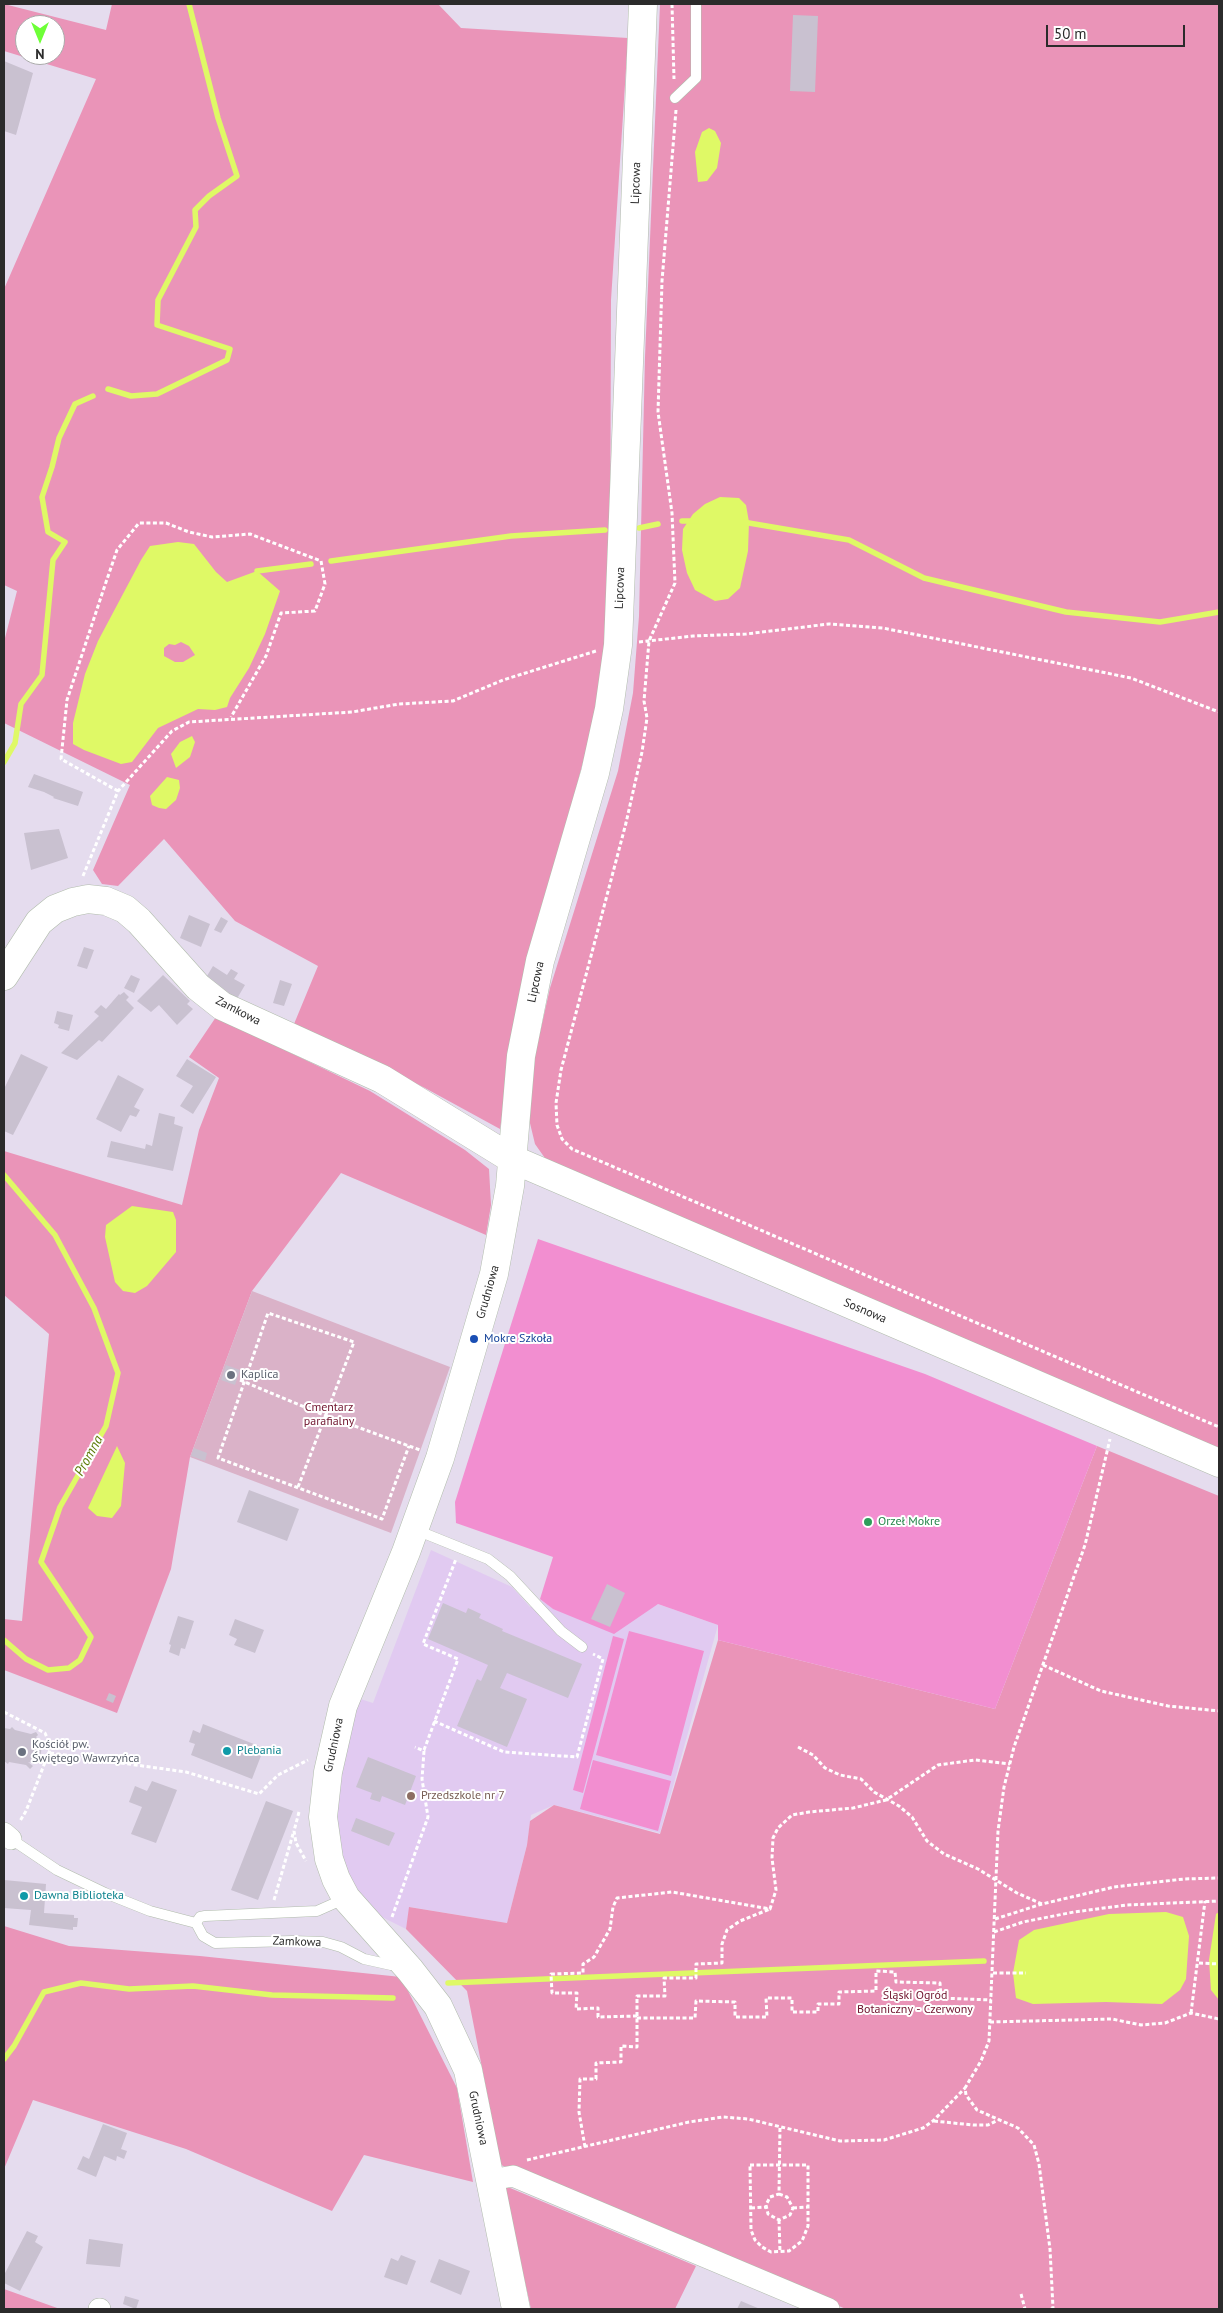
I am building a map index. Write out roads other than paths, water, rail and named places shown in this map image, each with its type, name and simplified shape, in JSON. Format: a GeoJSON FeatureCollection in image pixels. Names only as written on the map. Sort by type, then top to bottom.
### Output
{"type":"FeatureCollection","features":[{"type":"Feature","properties":{"kind":"street","name":"Lipcowa"},"geometry":{"type":"LineString","coordinates":[[512,1159],[520,1056],[540,961],[596,773],[609,709],[618,645],[643,4]]}},
{"type":"Feature","properties":{"kind":"street","name":"Zamkowa"},"geometry":{"type":"LineString","coordinates":[[4,976],[39,922],[55,910],[73,902],[88,899],[106,901],[125,909],[155,937],[198,987],[222,1006],[382,1079],[512,1159]]}},
{"type":"Feature","properties":{"kind":"street","name":"Sosnowa"},"geometry":{"type":"LineString","coordinates":[[512,1159],[1219,1463]]}},
{"type":"Feature","properties":{"kind":"street","name":"Grudniowa"},"geometry":{"type":"LineString","coordinates":[[512,1159],[506,1217],[494,1274],[440,1458],[414,1529],[343,1706],[328,1772],[323,1817],[325,1838],[333,1872],[346,1898],[404,1963],[438,2006],[468,2070],[516,2309]]}},
{"type":"Feature","properties":{"kind":"street"},"geometry":{"type":"LineString","coordinates":[[491,2180],[513,2176],[829,2309]]}},
{"type":"Feature","properties":{"kind":"lane"},"geometry":{"type":"LineString","coordinates":[[675,98],[696,78],[696,4]]}},
{"type":"Feature","properties":{"kind":"lane"},"geometry":{"type":"LineString","coordinates":[[414,1529],[488,1559],[510,1576],[561,1631],[582,1647]]}},
{"type":"Feature","properties":{"kind":"lane"},"geometry":{"type":"LineString","coordinates":[[10,1833],[57,1870],[105,1894],[150,1911],[196,1922],[200,1917],[206,1916],[317,1911],[346,1898]]}},
{"type":"Feature","properties":{"kind":"lane","name":"Zamkowa"},"geometry":{"type":"LineString","coordinates":[[196,1922],[203,1936],[215,1943],[323,1942],[341,1947],[364,1959],[391,1965],[404,1963]]}},
{"type":"Feature","properties":{"kind":"waterway"},"geometry":{"type":"LineString","coordinates":[[108,389],[131,396],[157,394],[227,360],[230,349],[157,325],[158,300],[196,227],[195,210],[209,196],[237,176],[218,118],[189,4]]}},
{"type":"Feature","properties":{"kind":"waterway"},"geometry":{"type":"LineString","coordinates":[[4,762],[15,743],[21,704],[42,675],[53,560],[65,542],[48,532],[42,497],[59,438],[75,404],[93,396]]}},
{"type":"Feature","properties":{"kind":"waterway"},"geometry":{"type":"LineString","coordinates":[[682,521],[696,521]]}},
{"type":"Feature","properties":{"kind":"waterway"},"geometry":{"type":"LineString","coordinates":[[743,522],[849,540],[924,578],[1066,612],[1160,622],[1219,612]]}},
{"type":"Feature","properties":{"kind":"waterway"},"geometry":{"type":"LineString","coordinates":[[639,528],[658,524]]}},
{"type":"Feature","properties":{"kind":"waterway"},"geometry":{"type":"LineString","coordinates":[[331,561],[511,536],[605,530]]}},
{"type":"Feature","properties":{"kind":"waterway"},"geometry":{"type":"LineString","coordinates":[[257,571],[311,564]]}},
{"type":"Feature","properties":{"kind":"waterway","name":"Promna"},"geometry":{"type":"LineString","coordinates":[[4,1175],[55,1235],[94,1308],[118,1373],[106,1426],[60,1507],[41,1562],[91,1637],[80,1660],[69,1668],[48,1670],[26,1659],[4,1640]]}},
{"type":"Feature","properties":{"kind":"waterway"},"geometry":{"type":"LineString","coordinates":[[448,1983],[984,1961]]}},
{"type":"Feature","properties":{"kind":"waterway"},"geometry":{"type":"LineString","coordinates":[[4,2059],[14,2046],[44,1992],[81,1983],[129,1989],[193,1986],[272,1995],[393,1998]]}},
{"type":"Feature","properties":{"kind":"place","name":"Mokre Szkoła"},"geometry":{"type":"Point","coordinates":[474,1339]}},
{"type":"Feature","properties":{"kind":"place","name":"Kaplica"},"geometry":{"type":"Point","coordinates":[231,1375]}},
{"type":"Feature","properties":{"kind":"place","name":"Orzeł Mokre"},"geometry":{"type":"Point","coordinates":[868,1522]}},
{"type":"Feature","properties":{"kind":"place","name":"Plebania"},"geometry":{"type":"Point","coordinates":[227,1751]}},
{"type":"Feature","properties":{"kind":"place","name":"Kościół pw. Świętego Wawrzyńca"},"geometry":{"type":"Point","coordinates":[22,1752]}},
{"type":"Feature","properties":{"kind":"place","name":"Przedszkole nr 7"},"geometry":{"type":"Point","coordinates":[411,1796]}},
{"type":"Feature","properties":{"kind":"place","name":"Dawna Biblioteka"},"geometry":{"type":"Point","coordinates":[24,1896]}},
{"type":"Feature","properties":{"kind":"park label","name":"Cmentarz parafialny"},"geometry":{"type":"Point","coordinates":[329,1415]}},
{"type":"Feature","properties":{"kind":"park label","name":"Śląski Ogród Botaniczny - Czerwony"},"geometry":{"type":"Point","coordinates":[915,2003]}}]}
